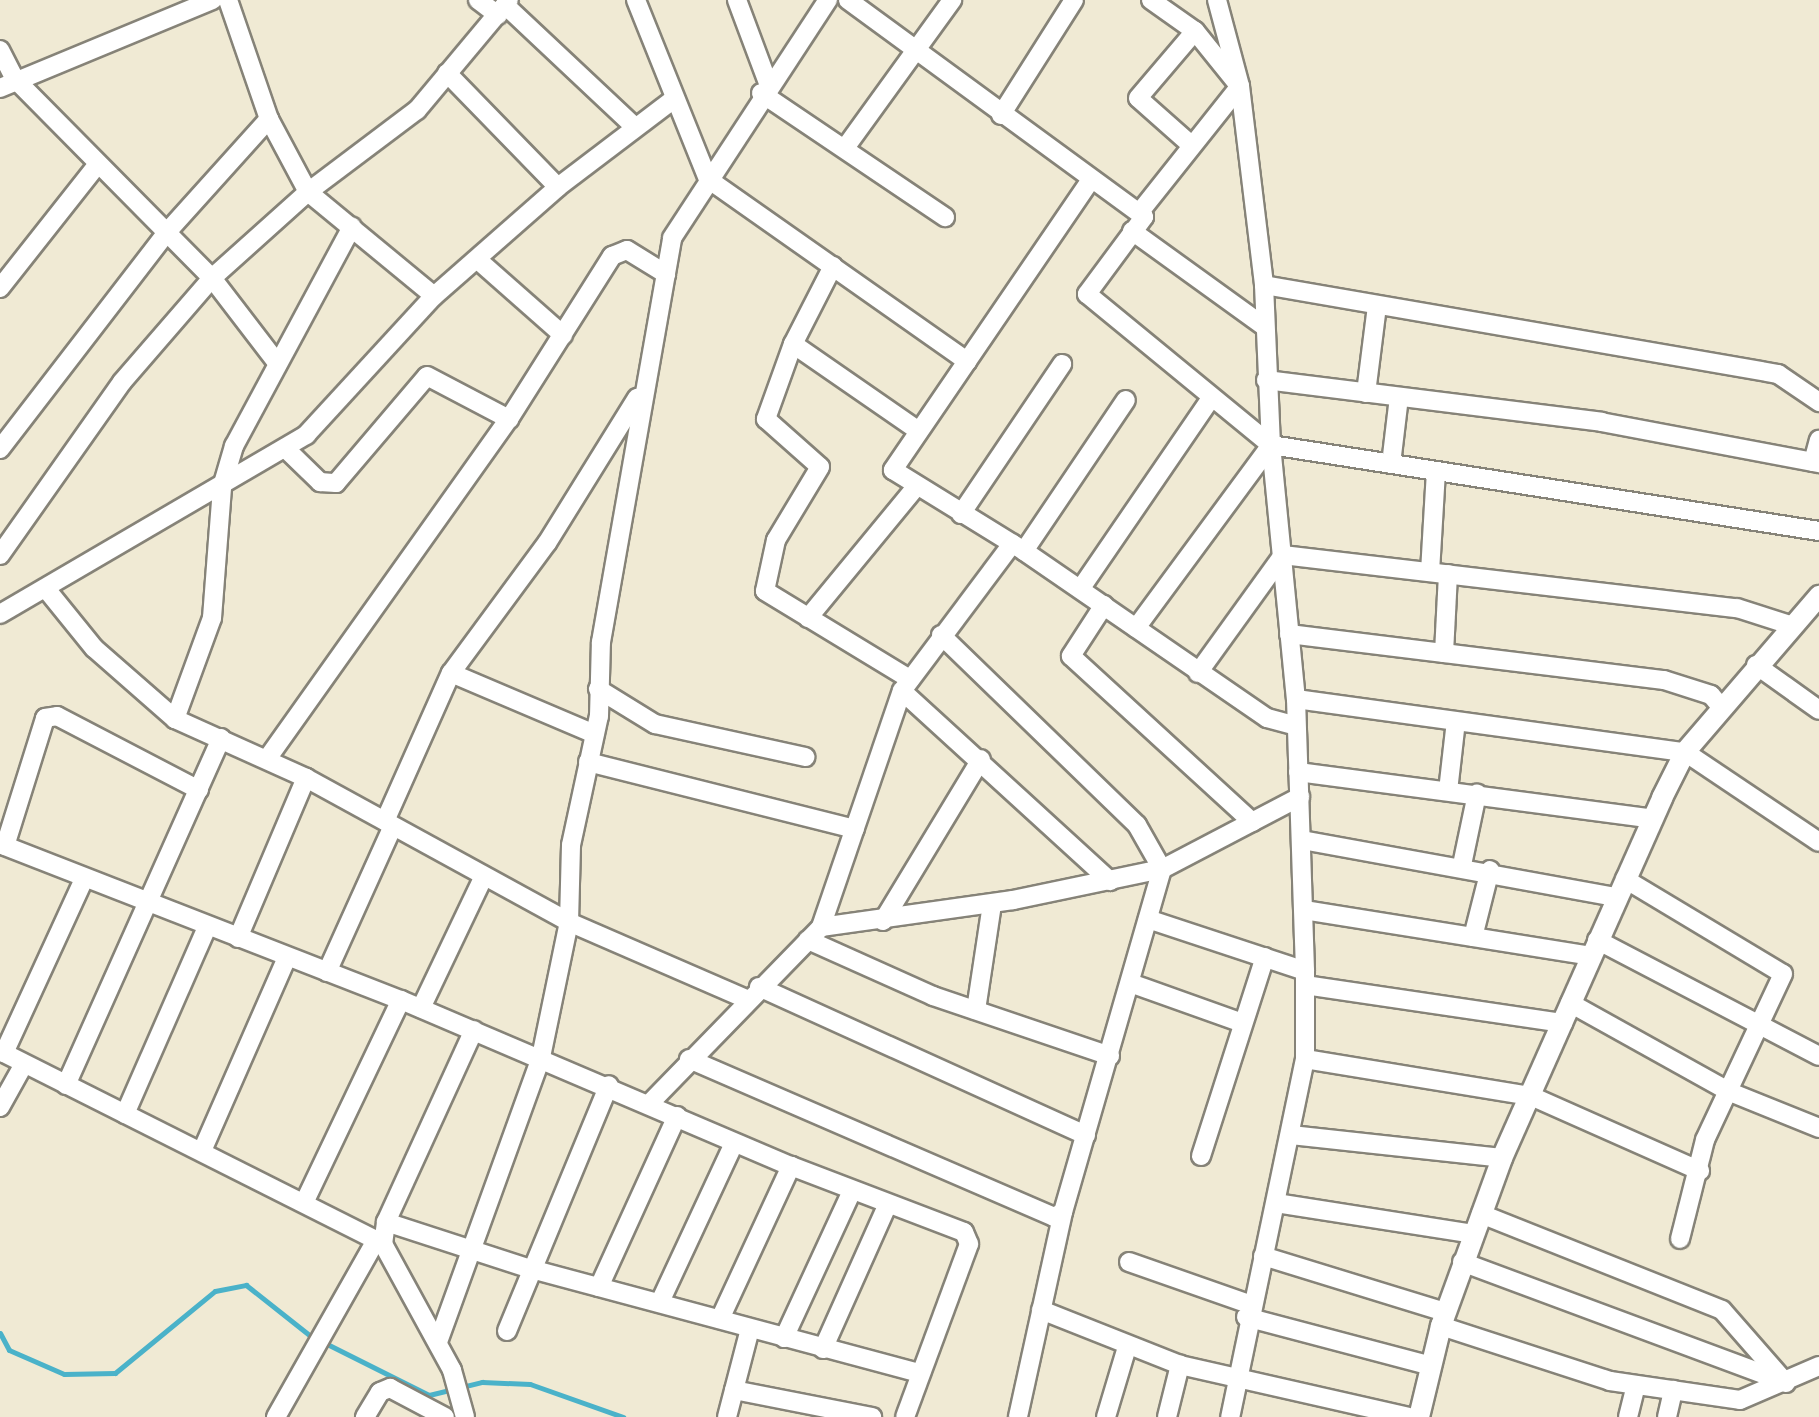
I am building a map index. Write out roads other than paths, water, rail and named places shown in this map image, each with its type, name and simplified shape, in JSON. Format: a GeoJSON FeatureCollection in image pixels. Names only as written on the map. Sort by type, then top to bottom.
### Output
{"type":"FeatureCollection","features":[{"type":"Feature","properties":{"kind":"street"},"geometry":{"type":"LineString","coordinates":[[7,83],[212,0]]}},
{"type":"Feature","properties":{"kind":"street"},"geometry":{"type":"LineString","coordinates":[[228,0],[269,119],[308,192],[434,296]]}},
{"type":"Feature","properties":{"kind":"street"},"geometry":{"type":"LineString","coordinates":[[478,0],[504,6],[635,127]]}},
{"type":"Feature","properties":{"kind":"street"},"geometry":{"type":"LineString","coordinates":[[636,0],[708,179],[967,360]]}},
{"type":"Feature","properties":{"kind":"street"},"geometry":{"type":"LineString","coordinates":[[737,0],[765,88],[945,217]]}},
{"type":"Feature","properties":{"kind":"street"},"geometry":{"type":"LineString","coordinates":[[438,1342],[468,1248],[541,1057],[569,922],[571,844],[595,734],[598,689],[642,390],[672,238],[765,88],[828,0]]}},
{"type":"Feature","properties":{"kind":"street"},"geometry":{"type":"LineString","coordinates":[[848,0],[1090,181],[1266,328]]}},
{"type":"Feature","properties":{"kind":"street"},"geometry":{"type":"LineString","coordinates":[[845,148],[952,0]]}},
{"type":"Feature","properties":{"kind":"street"},"geometry":{"type":"LineString","coordinates":[[1001,115],[1074,0]]}},
{"type":"Feature","properties":{"kind":"street"},"geometry":{"type":"LineString","coordinates":[[1151,0],[1195,31],[1240,86]]}},
{"type":"Feature","properties":{"kind":"street"},"geometry":{"type":"LineString","coordinates":[[1217,0],[1240,86],[1264,285],[1271,446],[1296,700],[1305,978],[1304,1059],[1291,1136],[1248,1310],[1230,1417]]}},
{"type":"Feature","properties":{"kind":"street"},"geometry":{"type":"LineString","coordinates":[[0,555],[122,382],[212,278],[308,192],[364,155],[447,74],[504,6]]}},
{"type":"Feature","properties":{"kind":"street"},"geometry":{"type":"LineString","coordinates":[[1190,144],[1138,98],[1195,31]]}},
{"type":"Feature","properties":{"kind":"street"},"geometry":{"type":"LineString","coordinates":[[0,50],[7,83],[168,231],[212,278],[278,364]]}},
{"type":"Feature","properties":{"kind":"street"},"geometry":{"type":"LineString","coordinates":[[447,74],[558,187]]}},
{"type":"Feature","properties":{"kind":"street"},"geometry":{"type":"LineString","coordinates":[[1240,86],[1190,144],[1087,294],[1271,446],[1819,532]]}},
{"type":"Feature","properties":{"kind":"street"},"geometry":{"type":"LineString","coordinates":[[0,614],[47,590],[306,435],[434,296],[558,187],[674,99]]}},
{"type":"Feature","properties":{"kind":"street"},"geometry":{"type":"LineString","coordinates":[[0,448],[168,231],[269,119]]}},
{"type":"Feature","properties":{"kind":"street"},"geometry":{"type":"LineString","coordinates":[[0,288],[96,165]]}},
{"type":"Feature","properties":{"kind":"street"},"geometry":{"type":"LineString","coordinates":[[1090,181],[892,465],[917,486],[1081,588],[1198,673],[1268,718],[1296,726]]}},
{"type":"Feature","properties":{"kind":"street"},"geometry":{"type":"LineString","coordinates":[[175,719],[212,618],[222,487],[234,446],[352,227]]}},
{"type":"Feature","properties":{"kind":"street"},"geometry":{"type":"LineString","coordinates":[[267,760],[510,418],[619,250],[666,274]]}},
{"type":"Feature","properties":{"kind":"street"},"geometry":{"type":"LineString","coordinates":[[478,261],[563,335]]}},
{"type":"Feature","properties":{"kind":"street"},"geometry":{"type":"LineString","coordinates":[[833,266],[792,344],[766,419],[772,430],[817,460],[819,474],[776,540],[764,588],[906,685],[1110,882]]}},
{"type":"Feature","properties":{"kind":"street"},"geometry":{"type":"LineString","coordinates":[[1264,285],[1778,374],[1819,402]]}},
{"type":"Feature","properties":{"kind":"street"},"geometry":{"type":"LineString","coordinates":[[1366,393],[1377,306]]}},
{"type":"Feature","properties":{"kind":"street"},"geometry":{"type":"LineString","coordinates":[[792,344],[917,430]]}},
{"type":"Feature","properties":{"kind":"street"},"geometry":{"type":"LineString","coordinates":[[961,514],[1062,364]]}},
{"type":"Feature","properties":{"kind":"street"},"geometry":{"type":"LineString","coordinates":[[285,448],[320,482],[336,483],[427,376],[510,418]]}},
{"type":"Feature","properties":{"kind":"street"},"geometry":{"type":"LineString","coordinates":[[1266,380],[1601,422],[1816,462],[1819,440]]}},
{"type":"Feature","properties":{"kind":"street"},"geometry":{"type":"LineString","coordinates":[[327,972],[451,673],[547,543],[642,390]]}},
{"type":"Feature","properties":{"kind":"street"},"geometry":{"type":"LineString","coordinates":[[1390,464],[1399,397]]}},
{"type":"Feature","properties":{"kind":"street"},"geometry":{"type":"LineString","coordinates":[[1081,588],[1212,398]]}},
{"type":"Feature","properties":{"kind":"street"},"geometry":{"type":"LineString","coordinates":[[649,1104],[814,934],[906,685],[941,635],[1018,547],[1126,400]]}},
{"type":"Feature","properties":{"kind":"street"},"geometry":{"type":"LineString","coordinates":[[1136,628],[1271,446]]}},
{"type":"Feature","properties":{"kind":"street"},"geometry":{"type":"LineString","coordinates":[[1436,471],[1444,652]]}},
{"type":"Feature","properties":{"kind":"street"},"geometry":{"type":"LineString","coordinates":[[808,618],[917,486]]}},
{"type":"Feature","properties":{"kind":"street"},"geometry":{"type":"LineString","coordinates":[[1283,555],[1737,608],[1793,626]]}},
{"type":"Feature","properties":{"kind":"street"},"geometry":{"type":"LineString","coordinates":[[1198,673],[1283,555]]}},
{"type":"Feature","properties":{"kind":"street"},"geometry":{"type":"LineString","coordinates":[[47,590],[94,648],[175,719],[306,778],[569,922],[753,993],[1086,1135]]}},
{"type":"Feature","properties":{"kind":"street"},"geometry":{"type":"LineString","coordinates":[[1418,1417],[1443,1319],[1502,1158],[1620,888],[1685,752],[1819,596]]}},
{"type":"Feature","properties":{"kind":"street"},"geometry":{"type":"LineString","coordinates":[[1104,605],[1074,650],[1075,661],[1252,822]]}},
{"type":"Feature","properties":{"kind":"street"},"geometry":{"type":"LineString","coordinates":[[1289,634],[1664,680],[1711,694],[1720,707]]}},
{"type":"Feature","properties":{"kind":"street"},"geometry":{"type":"LineString","coordinates":[[941,635],[1137,826],[1162,869],[1133,984],[1063,1212],[1018,1417]]}},
{"type":"Feature","properties":{"kind":"street"},"geometry":{"type":"LineString","coordinates":[[1756,665],[1819,710]]}},
{"type":"Feature","properties":{"kind":"street"},"geometry":{"type":"LineString","coordinates":[[451,673],[595,734]]}},
{"type":"Feature","properties":{"kind":"street"},"geometry":{"type":"LineString","coordinates":[[598,689],[654,724],[804,758]]}},
{"type":"Feature","properties":{"kind":"street"},"geometry":{"type":"LineString","coordinates":[[1296,700],[1685,752],[1819,842]]}},
{"type":"Feature","properties":{"kind":"street"},"geometry":{"type":"LineString","coordinates":[[199,790],[57,716],[45,718],[2,845],[150,906],[422,1008],[791,1166],[969,1237],[905,1417]]}},
{"type":"Feature","properties":{"kind":"street"},"geometry":{"type":"LineString","coordinates":[[1448,791],[1456,721]]}},
{"type":"Feature","properties":{"kind":"street"},"geometry":{"type":"LineString","coordinates":[[66,1085],[150,906],[221,738]]}},
{"type":"Feature","properties":{"kind":"street"},"geometry":{"type":"LineString","coordinates":[[883,921],[981,759]]}},
{"type":"Feature","properties":{"kind":"street"},"geometry":{"type":"LineString","coordinates":[[588,762],[855,829]]}},
{"type":"Feature","properties":{"kind":"street"},"geometry":{"type":"LineString","coordinates":[[1298,772],[1654,818]]}},
{"type":"Feature","properties":{"kind":"street"},"geometry":{"type":"LineString","coordinates":[[238,938],[306,778]]}},
{"type":"Feature","properties":{"kind":"street"},"geometry":{"type":"LineString","coordinates":[[1462,866],[1478,794]]}},
{"type":"Feature","properties":{"kind":"street"},"geometry":{"type":"LineString","coordinates":[[814,934],[1110,882],[1162,869],[1300,797]]}},
{"type":"Feature","properties":{"kind":"street"},"geometry":{"type":"LineString","coordinates":[[1302,840],[1620,888],[1780,968],[1784,981],[1698,1158],[1700,1172],[1680,1239]]}},
{"type":"Feature","properties":{"kind":"street"},"geometry":{"type":"LineString","coordinates":[[1473,937],[1490,870]]}},
{"type":"Feature","properties":{"kind":"street"},"geometry":{"type":"LineString","coordinates":[[422,1008],[484,876]]}},
{"type":"Feature","properties":{"kind":"street"},"geometry":{"type":"LineString","coordinates":[[84,879],[2,1052],[380,1242],[438,1342],[452,1370],[463,1408]]}},
{"type":"Feature","properties":{"kind":"street"},"geometry":{"type":"LineString","coordinates":[[976,1010],[992,904]]}},
{"type":"Feature","properties":{"kind":"street"},"geometry":{"type":"LineString","coordinates":[[1304,910],[1473,937],[1594,948],[1819,1056]]}},
{"type":"Feature","properties":{"kind":"street"},"geometry":{"type":"LineString","coordinates":[[1148,919],[1265,957],[1305,978],[1566,1013],[1730,1092],[1819,1128]]}},
{"type":"Feature","properties":{"kind":"street"},"geometry":{"type":"LineString","coordinates":[[125,1114],[207,927]]}},
{"type":"Feature","properties":{"kind":"street"},"geometry":{"type":"LineString","coordinates":[[814,934],[976,1010],[1110,1056]]}},
{"type":"Feature","properties":{"kind":"street"},"geometry":{"type":"LineString","coordinates":[[202,1151],[287,957]]}},
{"type":"Feature","properties":{"kind":"street"},"geometry":{"type":"LineString","coordinates":[[1201,1156],[1240,1022],[1265,957]]}},
{"type":"Feature","properties":{"kind":"street"},"geometry":{"type":"LineString","coordinates":[[1133,984],[1240,1022]]}},
{"type":"Feature","properties":{"kind":"street"},"geometry":{"type":"LineString","coordinates":[[304,1203],[401,1000]]}},
{"type":"Feature","properties":{"kind":"street"},"geometry":{"type":"LineString","coordinates":[[276,1417],[380,1242],[474,1030]]}},
{"type":"Feature","properties":{"kind":"street"},"geometry":{"type":"LineString","coordinates":[[1304,1059],[1531,1096],[1700,1172]]}},
{"type":"Feature","properties":{"kind":"street"},"geometry":{"type":"LineString","coordinates":[[689,1060],[1054,1217],[1063,1212]]}},
{"type":"Feature","properties":{"kind":"street"},"geometry":{"type":"LineString","coordinates":[[0,1106],[24,1064]]}},
{"type":"Feature","properties":{"kind":"street"},"geometry":{"type":"LineString","coordinates":[[508,1332],[530,1269],[609,1085]]}},
{"type":"Feature","properties":{"kind":"street"},"geometry":{"type":"LineString","coordinates":[[598,1287],[677,1116]]}},
{"type":"Feature","properties":{"kind":"street"},"geometry":{"type":"LineString","coordinates":[[1291,1136],[1502,1158]]}},
{"type":"Feature","properties":{"kind":"street"},"geometry":{"type":"LineString","coordinates":[[660,1302],[734,1142]]}},
{"type":"Feature","properties":{"kind":"street"},"geometry":{"type":"LineString","coordinates":[[720,1319],[791,1166]]}},
{"type":"Feature","properties":{"kind":"street"},"geometry":{"type":"LineString","coordinates":[[784,1338],[852,1190]]}},
{"type":"Feature","properties":{"kind":"street"},"geometry":{"type":"LineString","coordinates":[[1276,1203],[1478,1224],[1722,1310],[1786,1382]]}},
{"type":"Feature","properties":{"kind":"street"},"geometry":{"type":"LineString","coordinates":[[823,1349],[888,1204]]}},
{"type":"Feature","properties":{"kind":"street"},"geometry":{"type":"LineString","coordinates":[[386,1222],[530,1269],[920,1373]]}},
{"type":"Feature","properties":{"kind":"street"},"geometry":{"type":"LineString","coordinates":[[1263,1256],[1636,1385],[1750,1408],[1786,1382],[1819,1366]]}},
{"type":"Feature","properties":{"kind":"street"},"geometry":{"type":"LineString","coordinates":[[1130,1262],[1248,1310],[1431,1366]]}},
{"type":"Feature","properties":{"kind":"street"},"geometry":{"type":"LineString","coordinates":[[1462,1262],[1786,1382]]}},
{"type":"Feature","properties":{"kind":"street"},"geometry":{"type":"LineString","coordinates":[[1042,1310],[1180,1365],[1408,1417]]}},
{"type":"Feature","properties":{"kind":"street"},"geometry":{"type":"LineString","coordinates":[[727,1417],[750,1329]]}},
{"type":"Feature","properties":{"kind":"street"},"geometry":{"type":"LineString","coordinates":[[1106,1417],[1127,1347]]}},
{"type":"Feature","properties":{"kind":"street"},"geometry":{"type":"LineString","coordinates":[[1167,1417],[1180,1365]]}},
{"type":"Feature","properties":{"kind":"street"},"geometry":{"type":"LineString","coordinates":[[1628,1417],[1636,1385]]}},
{"type":"Feature","properties":{"kind":"street"},"geometry":{"type":"LineString","coordinates":[[366,1417],[380,1392],[390,1388],[445,1417]]}},
{"type":"Feature","properties":{"kind":"street"},"geometry":{"type":"LineString","coordinates":[[734,1390],[872,1417]]}},
{"type":"Feature","properties":{"kind":"street"},"geometry":{"type":"LineString","coordinates":[[1666,1417],[1673,1390]]}},
{"type":"Feature","properties":{"kind":"waterway"},"geometry":{"type":"LineString","coordinates":[[0,1333],[9,1350],[64,1374],[115,1373],[215,1291],[246,1285],[313,1338]]}},
{"type":"Feature","properties":{"kind":"waterway"},"geometry":{"type":"LineString","coordinates":[[323,1342],[429,1395],[482,1382],[530,1384],[623,1417]]}}]}
